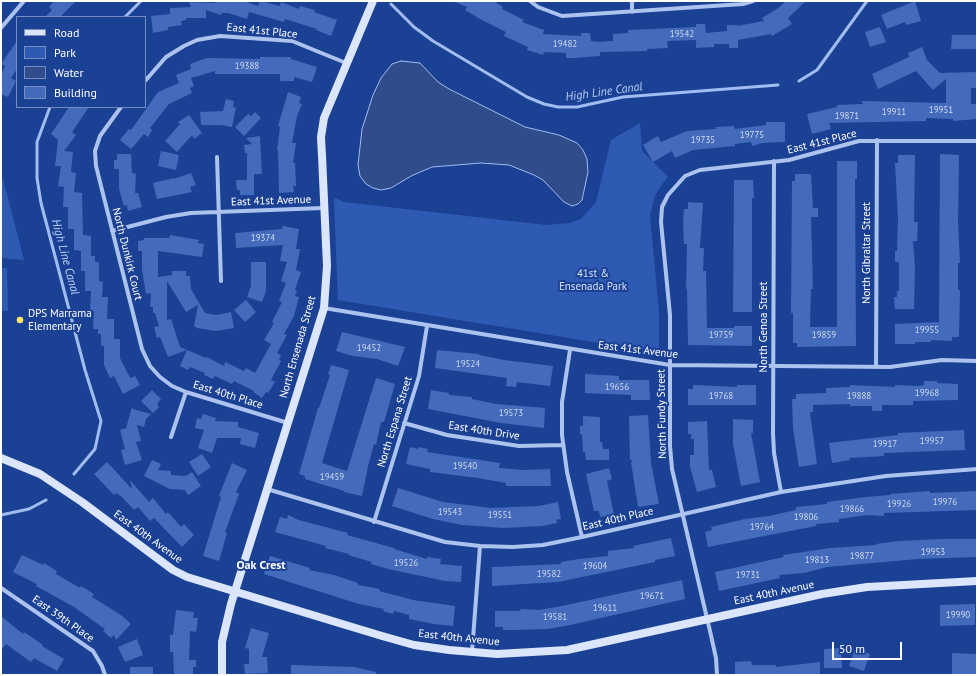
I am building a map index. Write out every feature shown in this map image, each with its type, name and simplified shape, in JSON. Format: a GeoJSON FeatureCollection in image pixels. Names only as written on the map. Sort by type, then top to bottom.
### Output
{"type":"FeatureCollection","features":[{"type":"Feature","properties":{"kind":"street"},"geometry":{"type":"LineString","coordinates":[[1,28],[24,1]]}},
{"type":"Feature","properties":{"kind":"street","name":"North Ensenada Street"},"geometry":{"type":"LineString","coordinates":[[222,675],[222,642],[235,592],[324,308],[327,266],[323,208],[321,137],[324,118],[373,1]]}},
{"type":"Feature","properties":{"kind":"street"},"geometry":{"type":"LineString","coordinates":[[530,1],[562,16],[743,4],[753,1]]}},
{"type":"Feature","properties":{"kind":"street"},"geometry":{"type":"LineString","coordinates":[[632,1],[632,12]]}},
{"type":"Feature","properties":{"kind":"street","name":"East 41st Place"},"geometry":{"type":"LineString","coordinates":[[146,80],[166,57],[184,46],[197,40],[220,36],[292,41],[346,63]]}},
{"type":"Feature","properties":{"kind":"street","name":"North Dunkirk Court"},"geometry":{"type":"LineString","coordinates":[[121,108],[100,136],[95,151],[96,166],[142,349],[150,366],[160,377],[172,386],[186,392]]}},
{"type":"Feature","properties":{"kind":"street","name":"East 41st Place"},"geometry":{"type":"LineString","coordinates":[[676,184],[685,176],[700,170],[789,160],[844,144],[877,140],[977,141]]}},
{"type":"Feature","properties":{"kind":"street","name":"North Gibraltar Street"},"geometry":{"type":"LineString","coordinates":[[876,367],[877,140]]}},
{"type":"Feature","properties":{"kind":"street","name":"East 41st Avenue"},"geometry":{"type":"LineString","coordinates":[[217,157],[221,281]]}},
{"type":"Feature","properties":{"kind":"street","name":"North Genoa Street"},"geometry":{"type":"LineString","coordinates":[[774,162],[774,447],[781,492]]}},
{"type":"Feature","properties":{"kind":"street","name":"North Fundy Street"},"geometry":{"type":"LineString","coordinates":[[676,184],[662,207],[661,222],[670,314],[670,446],[672,469],[708,619]]}},
{"type":"Feature","properties":{"kind":"street","name":"East 41st Avenue"},"geometry":{"type":"LineString","coordinates":[[112,231],[166,217],[219,212],[323,208]]}},
{"type":"Feature","properties":{"kind":"street","name":"East 41st Avenue"},"geometry":{"type":"LineString","coordinates":[[324,308],[570,350],[670,365],[876,367],[942,360],[977,360]]}},
{"type":"Feature","properties":{"kind":"street","name":"North Espana Street"},"geometry":{"type":"LineString","coordinates":[[374,522],[419,376],[427,326]]}},
{"type":"Feature","properties":{"kind":"street"},"geometry":{"type":"LineString","coordinates":[[570,350],[562,402],[562,445],[582,537]]}},
{"type":"Feature","properties":{"kind":"street","name":"East 40th Place"},"geometry":{"type":"LineString","coordinates":[[170,437],[186,392],[288,423]]}},
{"type":"Feature","properties":{"kind":"street","name":"East 40th Drive"},"geometry":{"type":"LineString","coordinates":[[404,423],[447,435],[519,446],[562,445]]}},
{"type":"Feature","properties":{"kind":"street","name":"East 40th Avenue"},"geometry":{"type":"LineString","coordinates":[[1,458],[40,474],[82,502],[173,570],[187,577],[395,640],[421,646],[472,653],[517,654],[567,650],[794,599],[867,587],[977,581]]}},
{"type":"Feature","properties":{"kind":"street","name":"East 40th Place"},"geometry":{"type":"LineString","coordinates":[[268,490],[445,542],[480,546],[513,547],[543,545],[582,537],[781,492],[886,476],[977,469]]}},
{"type":"Feature","properties":{"kind":"street"},"geometry":{"type":"LineString","coordinates":[[472,653],[480,546]]}},
{"type":"Feature","properties":{"kind":"street","name":"East 39th Place"},"geometry":{"type":"LineString","coordinates":[[1,588],[93,651],[102,666],[105,675]]}},
{"type":"Feature","properties":{"kind":"street"},"geometry":{"type":"LineString","coordinates":[[708,619],[716,658],[717,675]]}},
{"type":"Feature","properties":{"kind":"green space","name":"41st & Ensenada Park"},"geometry":{"type":"Polygon","coordinates":[[[640,123],[642,151],[668,177],[655,196],[650,215],[659,313],[659,349],[654,352],[338,300],[335,198],[344,202],[546,225],[570,223],[581,219],[596,202],[611,140],[640,123]]]}},
{"type":"Feature","properties":{"kind":"green space"},"geometry":{"type":"Polygon","coordinates":[[[1,179],[3,179],[24,260],[1,258],[1,179]]]}},
{"type":"Feature","properties":{"kind":"green space"},"geometry":{"type":"Polygon","coordinates":[[[1,268],[7,268],[8,311],[1,311],[1,268]]]}},
{"type":"Feature","properties":{"kind":"water"},"geometry":{"type":"Polygon","coordinates":[[[401,61],[420,63],[438,82],[449,89],[525,127],[559,135],[577,143],[583,150],[587,159],[588,172],[582,200],[578,204],[572,206],[564,202],[543,180],[509,165],[481,163],[432,167],[411,176],[391,188],[381,190],[366,184],[360,176],[358,165],[362,129],[373,95],[381,78],[392,64],[401,61]]]}},
{"type":"Feature","properties":{"kind":"building"},"geometry":{"type":"Polygon","coordinates":[[[54,1],[76,1],[61,16],[46,16],[52,10],[49,7],[54,1]]]}},
{"type":"Feature","properties":{"kind":"building"},"geometry":{"type":"Polygon","coordinates":[[[216,1],[243,1],[258,6],[260,1],[280,6],[281,2],[299,9],[300,6],[315,10],[314,12],[337,20],[331,36],[316,30],[317,29],[285,19],[284,22],[249,12],[247,19],[228,13],[222,13],[221,15],[206,10],[206,18],[186,18],[186,20],[181,21],[182,25],[168,27],[168,30],[153,33],[151,16],[170,14],[170,8],[191,7],[189,2],[215,3],[216,1]]]}},
{"type":"Feature","properties":{"kind":"building"},"geometry":{"type":"Polygon","coordinates":[[[453,1],[493,1],[503,7],[502,9],[524,20],[522,22],[544,30],[543,34],[581,36],[581,33],[590,33],[591,41],[599,42],[613,41],[613,34],[628,33],[628,30],[696,27],[696,24],[705,24],[706,33],[727,31],[727,25],[737,26],[764,21],[762,18],[777,9],[786,1],[806,1],[788,18],[792,24],[772,36],[771,34],[738,40],[738,48],[729,48],[729,44],[714,44],[714,47],[696,48],[696,40],[667,41],[668,48],[647,49],[647,51],[600,52],[600,56],[566,58],[566,53],[544,52],[543,55],[527,50],[528,47],[504,36],[506,32],[480,19],[465,10],[467,7],[453,1]]]}},
{"type":"Feature","properties":{"kind":"building"},"geometry":{"type":"Polygon","coordinates":[[[915,1],[921,21],[906,25],[905,22],[887,29],[881,15],[915,1]]]}},
{"type":"Feature","properties":{"kind":"building"},"geometry":{"type":"Polygon","coordinates":[[[880,27],[886,42],[870,47],[865,32],[880,27]]]}},
{"type":"Feature","properties":{"kind":"building"},"geometry":{"type":"Polygon","coordinates":[[[952,35],[977,35],[977,49],[951,49],[952,35]]]}},
{"type":"Feature","properties":{"kind":"building"},"geometry":{"type":"Polygon","coordinates":[[[16,42],[16,70],[11,78],[16,81],[8,97],[1,94],[1,75],[5,66],[1,64],[16,42]]]}},
{"type":"Feature","properties":{"kind":"building"},"geometry":{"type":"Polygon","coordinates":[[[922,47],[927,60],[940,73],[977,72],[977,88],[971,88],[971,104],[977,104],[977,119],[953,121],[953,119],[926,118],[926,121],[829,123],[831,129],[812,134],[807,114],[837,107],[837,105],[863,104],[862,101],[946,103],[946,79],[933,90],[916,71],[878,89],[872,74],[909,57],[908,53],[922,47]]]}},
{"type":"Feature","properties":{"kind":"building"},"geometry":{"type":"Polygon","coordinates":[[[260,57],[291,57],[291,59],[317,67],[312,82],[294,77],[294,81],[280,81],[280,74],[215,74],[215,71],[191,78],[194,86],[190,88],[192,93],[169,104],[150,128],[152,130],[148,137],[144,134],[131,149],[120,140],[129,129],[131,130],[158,92],[179,83],[176,75],[191,69],[190,64],[207,58],[260,59],[260,57]]]}},
{"type":"Feature","properties":{"kind":"building"},"geometry":{"type":"Polygon","coordinates":[[[288,92],[301,97],[299,103],[302,104],[297,116],[292,143],[296,143],[293,163],[295,163],[296,186],[293,186],[294,192],[279,193],[277,150],[280,127],[278,126],[288,92]]]}},
{"type":"Feature","properties":{"kind":"building"},"geometry":{"type":"Polygon","coordinates":[[[226,99],[234,101],[233,107],[236,108],[232,127],[221,125],[201,125],[200,112],[223,111],[226,99]]]}},
{"type":"Feature","properties":{"kind":"building"},"geometry":{"type":"Polygon","coordinates":[[[68,108],[88,108],[72,132],[76,135],[64,151],[73,152],[71,172],[76,173],[74,192],[82,193],[83,235],[91,236],[91,256],[95,256],[95,262],[99,262],[99,281],[103,282],[102,297],[108,297],[107,319],[114,319],[114,339],[120,339],[120,358],[128,374],[131,378],[135,376],[140,385],[123,394],[114,376],[110,378],[104,365],[104,346],[101,346],[101,334],[98,334],[98,329],[93,329],[94,311],[90,311],[91,291],[85,291],[85,271],[81,271],[81,251],[74,250],[74,229],[68,229],[68,207],[63,207],[64,187],[58,186],[61,166],[55,166],[58,140],[51,134],[68,108]]]}},
{"type":"Feature","properties":{"kind":"building"},"geometry":{"type":"Polygon","coordinates":[[[255,112],[261,118],[244,136],[235,127],[248,114],[251,116],[255,112]]]}},
{"type":"Feature","properties":{"kind":"building"},"geometry":{"type":"Polygon","coordinates":[[[189,115],[202,133],[194,139],[192,135],[177,152],[165,141],[180,124],[178,122],[189,115]]]}},
{"type":"Feature","properties":{"kind":"building"},"geometry":{"type":"Polygon","coordinates":[[[766,122],[785,122],[785,142],[762,143],[752,146],[751,142],[735,144],[735,146],[693,150],[675,158],[672,151],[653,162],[643,145],[658,136],[661,142],[687,131],[734,126],[735,129],[766,125],[766,122]]]}},
{"type":"Feature","properties":{"kind":"building"},"geometry":{"type":"Polygon","coordinates":[[[260,136],[262,174],[254,174],[254,195],[240,195],[240,190],[237,190],[236,180],[247,180],[247,153],[245,153],[244,145],[252,144],[246,138],[260,136]]]}},
{"type":"Feature","properties":{"kind":"building"},"geometry":{"type":"Polygon","coordinates":[[[161,151],[179,155],[176,170],[158,166],[161,151]]]}},
{"type":"Feature","properties":{"kind":"building"},"geometry":{"type":"Polygon","coordinates":[[[117,154],[131,154],[132,173],[136,174],[135,193],[138,193],[142,207],[128,211],[127,205],[124,206],[119,189],[119,169],[114,169],[114,160],[117,160],[117,154]]]}},
{"type":"Feature","properties":{"kind":"building"},"geometry":{"type":"Polygon","coordinates":[[[940,154],[959,155],[959,337],[952,337],[952,341],[931,340],[931,342],[915,342],[915,344],[895,344],[895,324],[939,322],[940,154]]]}},
{"type":"Feature","properties":{"kind":"building"},"geometry":{"type":"Polygon","coordinates":[[[898,155],[915,155],[914,222],[918,222],[917,241],[913,241],[915,268],[914,309],[895,309],[894,297],[897,297],[897,291],[899,291],[899,262],[895,262],[895,251],[897,251],[898,218],[895,163],[898,163],[898,155]]]}},
{"type":"Feature","properties":{"kind":"building"},"geometry":{"type":"Polygon","coordinates":[[[837,161],[857,161],[857,179],[855,179],[856,346],[797,347],[797,343],[793,343],[793,313],[791,313],[792,181],[795,181],[795,174],[811,174],[813,208],[818,208],[818,217],[811,217],[813,289],[811,289],[810,327],[837,327],[837,161]]]}},
{"type":"Feature","properties":{"kind":"building"},"geometry":{"type":"Polygon","coordinates":[[[191,173],[196,185],[190,187],[192,192],[157,199],[153,183],[174,179],[191,173]]]}},
{"type":"Feature","properties":{"kind":"building"},"geometry":{"type":"Polygon","coordinates":[[[734,180],[753,180],[752,312],[733,312],[734,180]]]}},
{"type":"Feature","properties":{"kind":"building"},"geometry":{"type":"Polygon","coordinates":[[[688,202],[703,203],[700,248],[704,248],[703,271],[706,271],[707,328],[752,326],[752,346],[688,345],[686,289],[687,244],[684,244],[683,221],[684,209],[688,209],[688,202]]]}},
{"type":"Feature","properties":{"kind":"building"},"geometry":{"type":"Polygon","coordinates":[[[283,226],[299,229],[296,249],[300,249],[296,270],[301,272],[295,290],[297,291],[295,296],[299,297],[294,316],[284,334],[287,335],[277,353],[281,355],[279,360],[281,361],[271,380],[275,382],[268,393],[266,392],[262,398],[253,392],[254,391],[234,381],[232,384],[215,376],[213,379],[204,375],[205,373],[190,367],[188,370],[180,366],[187,350],[206,358],[207,357],[224,366],[225,362],[244,371],[246,368],[255,373],[271,344],[264,340],[274,323],[272,322],[282,302],[279,301],[286,283],[281,281],[287,262],[280,261],[283,245],[236,248],[235,233],[282,229],[283,226]]]}},
{"type":"Feature","properties":{"kind":"building"},"geometry":{"type":"Polygon","coordinates":[[[170,235],[199,240],[198,243],[204,244],[202,257],[158,251],[158,277],[172,275],[172,271],[186,271],[186,276],[190,276],[191,289],[205,313],[216,315],[231,312],[234,328],[216,331],[197,328],[194,326],[198,305],[186,312],[167,281],[167,320],[171,319],[180,347],[187,350],[168,357],[160,337],[157,338],[154,327],[159,326],[155,313],[153,313],[153,307],[150,307],[151,293],[146,294],[142,270],[142,251],[138,251],[138,241],[144,240],[144,238],[169,238],[170,235]]]}},
{"type":"Feature","properties":{"kind":"building"},"geometry":{"type":"Polygon","coordinates":[[[251,262],[266,262],[266,291],[262,302],[247,297],[251,286],[251,262]]]}},
{"type":"Feature","properties":{"kind":"building"},"geometry":{"type":"Polygon","coordinates":[[[246,300],[256,312],[245,322],[234,310],[246,300]]]}},
{"type":"Feature","properties":{"kind":"building"},"geometry":{"type":"Polygon","coordinates":[[[342,332],[405,347],[398,366],[377,359],[353,356],[336,351],[342,332]]]}},
{"type":"Feature","properties":{"kind":"building"},"geometry":{"type":"Polygon","coordinates":[[[437,350],[479,354],[504,360],[553,366],[550,386],[517,382],[516,387],[506,386],[507,378],[435,368],[437,350]]]}},
{"type":"Feature","properties":{"kind":"building"},"geometry":{"type":"Polygon","coordinates":[[[331,365],[349,370],[322,463],[347,471],[376,378],[395,384],[384,422],[381,422],[376,445],[374,444],[362,496],[344,492],[305,479],[305,476],[299,474],[318,408],[330,375],[328,374],[331,365]]]}},
{"type":"Feature","properties":{"kind":"building"},"geometry":{"type":"Polygon","coordinates":[[[585,374],[619,376],[619,380],[649,380],[650,400],[631,400],[631,395],[585,393],[585,374]]]}},
{"type":"Feature","properties":{"kind":"building"},"geometry":{"type":"Polygon","coordinates":[[[924,381],[958,384],[958,400],[913,401],[913,405],[882,405],[882,411],[872,411],[872,406],[850,406],[850,404],[813,405],[813,412],[810,412],[817,464],[799,467],[793,428],[792,399],[796,399],[796,394],[826,393],[826,388],[850,387],[850,385],[895,387],[895,385],[918,386],[924,385],[924,381]]]}},
{"type":"Feature","properties":{"kind":"building"},"geometry":{"type":"Polygon","coordinates":[[[693,385],[737,387],[737,385],[756,385],[756,405],[688,405],[688,389],[693,389],[693,385]]]}},
{"type":"Feature","properties":{"kind":"building"},"geometry":{"type":"Polygon","coordinates":[[[152,390],[161,399],[157,404],[159,407],[153,413],[141,401],[152,390]]]}},
{"type":"Feature","properties":{"kind":"building"},"geometry":{"type":"Polygon","coordinates":[[[431,390],[449,393],[449,395],[472,397],[472,399],[496,404],[545,408],[544,428],[501,423],[428,409],[431,390]]]}},
{"type":"Feature","properties":{"kind":"building"},"geometry":{"type":"Polygon","coordinates":[[[132,407],[133,409],[151,414],[146,419],[144,427],[137,425],[141,441],[136,442],[142,460],[125,465],[121,450],[125,449],[120,430],[126,428],[132,407]]]}},
{"type":"Feature","properties":{"kind":"building"},"geometry":{"type":"Polygon","coordinates":[[[203,414],[216,418],[215,421],[238,422],[238,427],[259,433],[255,448],[240,444],[241,438],[217,438],[212,453],[198,448],[204,430],[195,428],[197,418],[201,419],[203,414]]]}},
{"type":"Feature","properties":{"kind":"building"},"geometry":{"type":"Polygon","coordinates":[[[648,415],[651,463],[659,504],[638,507],[631,462],[633,460],[630,460],[629,416],[648,415]]]}},
{"type":"Feature","properties":{"kind":"building"},"geometry":{"type":"Polygon","coordinates":[[[583,416],[600,417],[600,442],[602,442],[603,449],[609,449],[609,460],[586,460],[585,452],[583,452],[582,434],[580,434],[580,426],[583,426],[583,416]]]}},
{"type":"Feature","properties":{"kind":"building"},"geometry":{"type":"Polygon","coordinates":[[[733,419],[753,420],[753,433],[751,433],[760,482],[741,486],[733,444],[733,419]]]}},
{"type":"Feature","properties":{"kind":"building"},"geometry":{"type":"Polygon","coordinates":[[[707,421],[709,470],[712,470],[716,487],[697,492],[690,467],[690,455],[694,455],[694,439],[691,439],[691,434],[688,434],[688,422],[707,421]]]}},
{"type":"Feature","properties":{"kind":"building"},"geometry":{"type":"Polygon","coordinates":[[[964,430],[965,450],[884,453],[884,456],[849,458],[850,460],[832,463],[829,443],[898,435],[898,433],[964,430]]]}},
{"type":"Feature","properties":{"kind":"building"},"geometry":{"type":"Polygon","coordinates":[[[410,447],[428,449],[427,452],[500,463],[499,468],[524,470],[550,469],[551,486],[506,486],[506,483],[430,472],[430,469],[406,464],[410,447]]]}},
{"type":"Feature","properties":{"kind":"building"},"geometry":{"type":"Polygon","coordinates":[[[202,454],[211,467],[198,476],[189,462],[202,454]]]}},
{"type":"Feature","properties":{"kind":"building"},"geometry":{"type":"Polygon","coordinates":[[[152,460],[161,464],[158,470],[171,471],[171,475],[186,476],[192,472],[201,486],[188,495],[185,490],[170,489],[144,476],[152,460]]]}},
{"type":"Feature","properties":{"kind":"building"},"geometry":{"type":"Polygon","coordinates":[[[107,462],[132,489],[130,480],[149,502],[153,498],[166,514],[168,512],[181,527],[184,524],[194,535],[182,547],[154,518],[150,521],[138,507],[134,510],[121,496],[116,493],[114,495],[94,474],[107,462]]]}},
{"type":"Feature","properties":{"kind":"building"},"geometry":{"type":"Polygon","coordinates":[[[232,463],[247,470],[236,492],[239,494],[225,532],[227,533],[219,561],[203,556],[221,497],[219,496],[232,463]]]}},
{"type":"Feature","properties":{"kind":"building"},"geometry":{"type":"Polygon","coordinates":[[[609,468],[612,479],[607,481],[614,515],[600,517],[599,511],[594,511],[586,474],[609,468]]]}},
{"type":"Feature","properties":{"kind":"building"},"geometry":{"type":"Polygon","coordinates":[[[398,488],[443,502],[491,508],[539,506],[558,502],[561,519],[556,520],[557,523],[542,526],[504,528],[462,525],[433,519],[392,506],[398,488]]]}},
{"type":"Feature","properties":{"kind":"building"},"geometry":{"type":"Polygon","coordinates":[[[930,491],[930,493],[977,491],[977,510],[884,513],[884,516],[867,515],[839,519],[839,522],[816,524],[816,526],[708,547],[705,532],[712,530],[711,527],[796,510],[796,507],[827,504],[827,502],[890,494],[930,491]]]}},
{"type":"Feature","properties":{"kind":"building"},"geometry":{"type":"Polygon","coordinates":[[[288,515],[299,520],[348,533],[347,535],[427,559],[427,557],[441,559],[440,564],[462,566],[461,582],[445,581],[388,569],[371,564],[372,562],[348,555],[349,554],[325,548],[326,546],[275,532],[280,517],[287,519],[288,515]]]}},
{"type":"Feature","properties":{"kind":"building"},"geometry":{"type":"Polygon","coordinates":[[[671,538],[675,556],[655,560],[655,562],[558,582],[492,586],[492,567],[561,564],[561,562],[608,556],[608,551],[634,548],[633,546],[671,538]]]}},
{"type":"Feature","properties":{"kind":"building"},"geometry":{"type":"Polygon","coordinates":[[[977,539],[977,557],[918,559],[827,567],[804,573],[779,575],[780,578],[719,591],[715,572],[784,557],[783,555],[830,548],[876,545],[899,541],[977,539]]]}},
{"type":"Feature","properties":{"kind":"building"},"geometry":{"type":"Polygon","coordinates":[[[22,555],[43,565],[44,563],[57,571],[56,574],[80,588],[81,586],[94,594],[92,597],[121,615],[131,624],[116,640],[114,635],[111,638],[103,631],[105,629],[74,607],[36,586],[37,584],[13,572],[22,555]]]}},
{"type":"Feature","properties":{"kind":"building"},"geometry":{"type":"Polygon","coordinates":[[[270,556],[310,568],[309,570],[334,575],[358,583],[358,585],[380,589],[379,591],[413,600],[455,606],[453,626],[409,619],[409,615],[394,611],[393,614],[383,611],[384,609],[359,604],[264,574],[270,556]]]}},
{"type":"Feature","properties":{"kind":"building"},"geometry":{"type":"Polygon","coordinates":[[[682,580],[685,599],[548,629],[503,630],[503,627],[495,627],[495,611],[521,611],[520,609],[539,610],[682,580]]]}},
{"type":"Feature","properties":{"kind":"building"},"geometry":{"type":"Polygon","coordinates":[[[975,604],[975,625],[940,626],[940,605],[975,604]]]}},
{"type":"Feature","properties":{"kind":"building"},"geometry":{"type":"Polygon","coordinates":[[[176,610],[194,612],[193,618],[198,618],[196,632],[190,631],[189,660],[196,660],[196,667],[193,667],[193,675],[174,675],[173,652],[170,652],[170,635],[173,635],[176,610]]]}},
{"type":"Feature","properties":{"kind":"building"},"geometry":{"type":"Polygon","coordinates":[[[1,616],[23,634],[24,632],[43,645],[42,646],[64,659],[57,671],[34,658],[31,662],[6,644],[1,650],[1,616]]]}},
{"type":"Feature","properties":{"kind":"building"},"geometry":{"type":"Polygon","coordinates":[[[251,628],[269,633],[262,657],[267,657],[268,673],[245,674],[244,664],[249,664],[249,649],[245,648],[251,628]]]}},
{"type":"Feature","properties":{"kind":"building"},"geometry":{"type":"Polygon","coordinates":[[[137,639],[143,655],[125,662],[118,647],[137,639]]]}},
{"type":"Feature","properties":{"kind":"building"},"geometry":{"type":"Polygon","coordinates":[[[841,648],[842,668],[824,668],[824,649],[841,648]]]}},
{"type":"Feature","properties":{"kind":"building"},"geometry":{"type":"Polygon","coordinates":[[[855,649],[870,654],[864,671],[849,666],[855,649]]]}},
{"type":"Feature","properties":{"kind":"building"},"geometry":{"type":"Polygon","coordinates":[[[952,653],[977,654],[977,675],[952,675],[952,653]]]}},
{"type":"Feature","properties":{"kind":"building"},"geometry":{"type":"Polygon","coordinates":[[[751,661],[752,665],[776,665],[776,667],[820,662],[820,675],[735,675],[735,662],[751,661]]]}},
{"type":"Feature","properties":{"kind":"building"},"geometry":{"type":"Polygon","coordinates":[[[291,665],[354,667],[376,672],[376,675],[291,675],[291,665]]]}},
{"type":"Feature","properties":{"kind":"building"},"geometry":{"type":"Polygon","coordinates":[[[130,667],[153,667],[153,675],[130,675],[130,667]]]}},
{"type":"Feature","properties":{"kind":"waterway","name":"High Line Canal"},"geometry":{"type":"LineString","coordinates":[[126,16],[141,1]]}},
{"type":"Feature","properties":{"kind":"waterway","name":"High Line Canal"},"geometry":{"type":"LineString","coordinates":[[799,81],[817,70],[867,1]]}},
{"type":"Feature","properties":{"kind":"waterway","name":"High Line Canal"},"geometry":{"type":"LineString","coordinates":[[391,4],[414,27],[433,41],[527,97],[544,104],[558,107],[577,107],[623,97],[778,85]]}},
{"type":"Feature","properties":{"kind":"waterway","name":"High Line Canal"},"geometry":{"type":"LineString","coordinates":[[50,108],[37,142],[37,178],[41,203],[85,370],[101,421],[95,449],[74,474]]}},
{"type":"Feature","properties":{"kind":"waterway","name":"High Line Canal"},"geometry":{"type":"LineString","coordinates":[[1,515],[29,509],[46,500]]}},
{"type":"Feature","properties":{"kind":"place","name":"DPS Marrama Elementary"},"geometry":{"type":"Point","coordinates":[20,320]}},
{"type":"Feature","properties":{"kind":"district","name":"Oak Crest"},"geometry":{"type":"Point","coordinates":[261,566]}}]}
